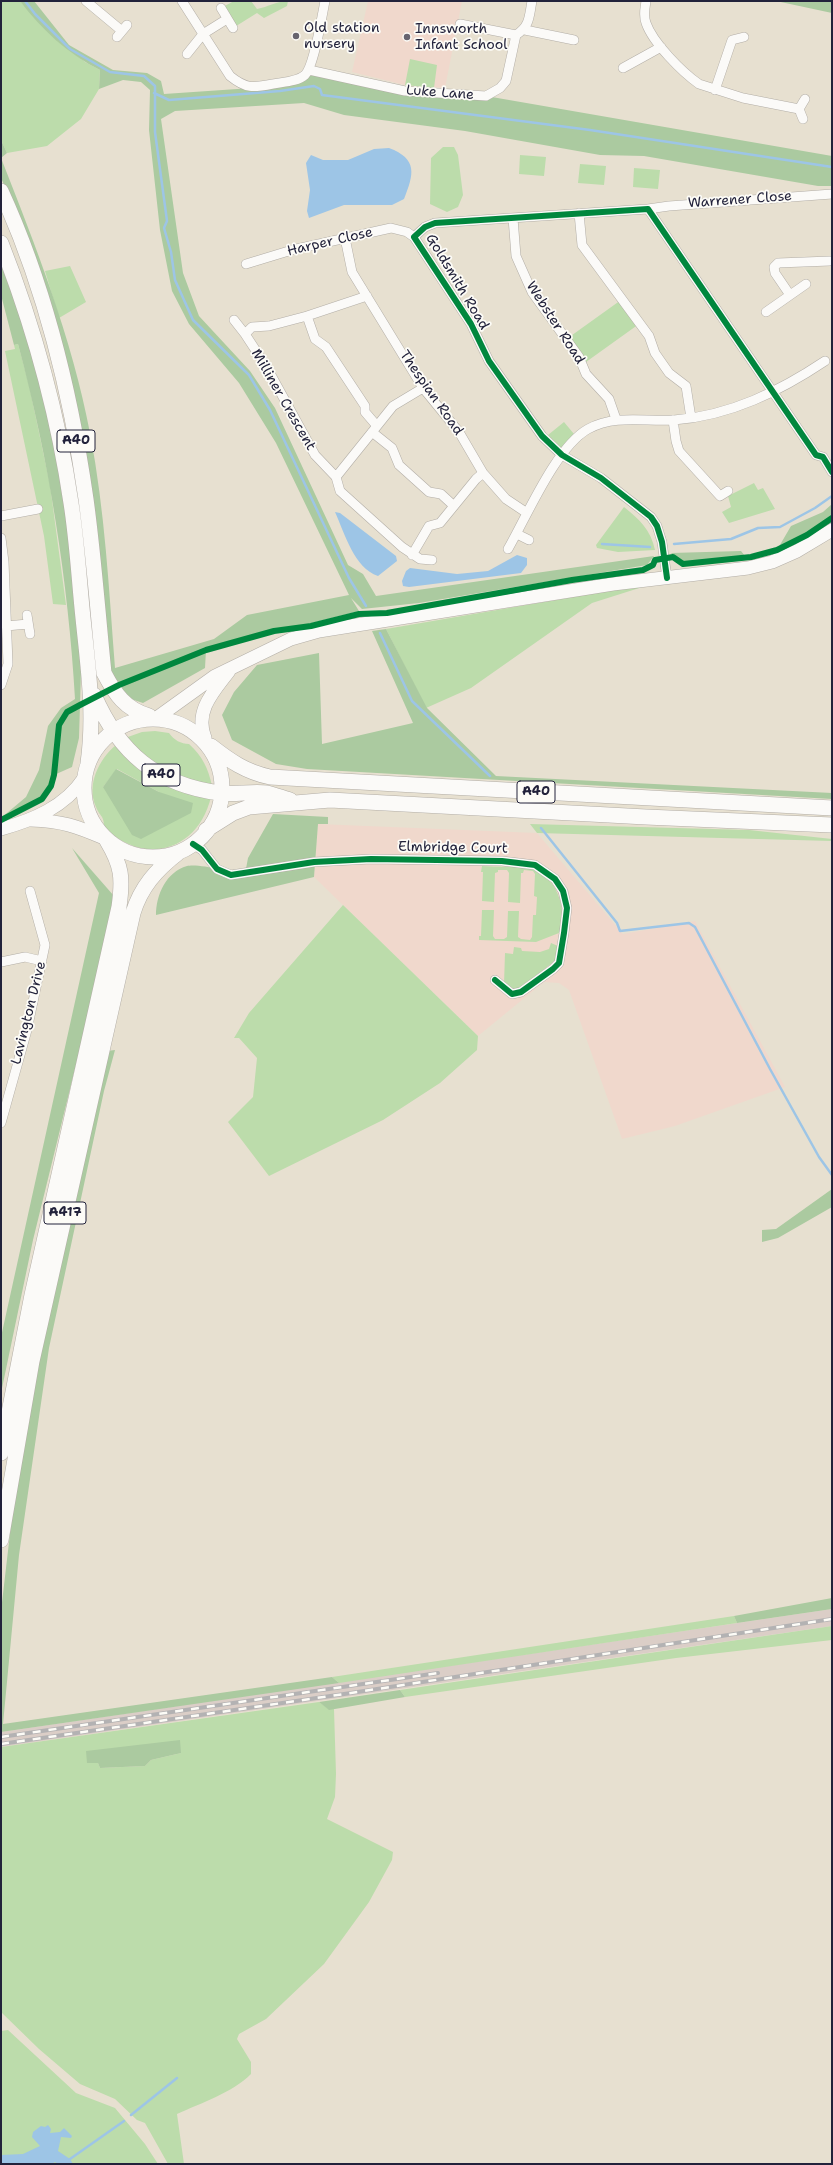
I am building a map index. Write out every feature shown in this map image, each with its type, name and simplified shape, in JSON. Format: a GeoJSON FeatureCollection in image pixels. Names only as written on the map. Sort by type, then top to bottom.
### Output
{"type":"FeatureCollection","features":[{"type":"Feature","properties":{"kind":"highway","name":"A40"},"geometry":{"type":"LineString","coordinates":[[1,192],[13,217],[33,276],[67,396],[86,500],[104,673],[116,695],[125,704],[138,713],[180,723],[239,766],[252,773],[270,777],[832,808]]}},
{"type":"Feature","properties":{"kind":"highway","name":"A40"},"geometry":{"type":"LineString","coordinates":[[1,243],[18,286],[36,344],[67,480],[71,503],[90,685],[92,723],[88,763],[84,778],[85,796],[90,815],[106,840],[117,848],[140,856],[159,857],[178,853],[193,844],[206,830],[219,806],[221,793],[221,775],[208,742]]}},
{"type":"Feature","properties":{"kind":"highway","name":"A40"},"geometry":{"type":"LineString","coordinates":[[90,685],[105,719],[114,733],[132,755],[152,770],[176,782],[221,793],[266,793],[301,802]]}},
{"type":"Feature","properties":{"kind":"highway","name":"A40"},"geometry":{"type":"LineString","coordinates":[[88,763],[101,746],[114,733],[153,717]]}},
{"type":"Feature","properties":{"kind":"highway","name":"A40"},"geometry":{"type":"LineString","coordinates":[[206,830],[233,813],[249,807],[301,802],[361,801],[646,817],[832,825]]}},
{"type":"Feature","properties":{"kind":"highway","name":"A417"},"geometry":{"type":"LineString","coordinates":[[1,1453],[34,1288],[118,913],[122,887],[121,871],[106,840]]}},
{"type":"Feature","properties":{"kind":"highway","name":"A417"},"geometry":{"type":"LineString","coordinates":[[1,1540],[32,1362],[133,913],[147,883],[161,866],[178,853]]}},
{"type":"Feature","properties":{"kind":"main road"},"geometry":{"type":"LineString","coordinates":[[153,717],[215,676],[278,644],[319,631],[613,584],[748,568],[772,562],[797,551],[832,530]]}},
{"type":"Feature","properties":{"kind":"main road"},"geometry":{"type":"LineString","coordinates":[[208,742],[201,729],[204,708],[211,694],[231,669]]}},
{"type":"Feature","properties":{"kind":"main road"},"geometry":{"type":"LineString","coordinates":[[1,829],[30,820],[60,804],[78,788],[84,778]]}},
{"type":"Feature","properties":{"kind":"main road"},"geometry":{"type":"LineString","coordinates":[[30,820],[50,821],[76,826],[106,840]]}},
{"type":"Feature","properties":{"kind":"street"},"geometry":{"type":"LineString","coordinates":[[86,1],[122,31]]}},
{"type":"Feature","properties":{"kind":"street"},"geometry":{"type":"LineString","coordinates":[[182,1],[230,76],[239,83],[252,88],[298,80],[309,70],[325,1]]}},
{"type":"Feature","properties":{"kind":"street"},"geometry":{"type":"LineString","coordinates":[[525,30],[532,1]]}},
{"type":"Feature","properties":{"kind":"street"},"geometry":{"type":"LineString","coordinates":[[646,1],[644,14],[646,24],[661,47],[690,78],[699,84],[714,90],[773,105],[799,109]]}},
{"type":"Feature","properties":{"kind":"street"},"geometry":{"type":"LineString","coordinates":[[221,8],[233,28]]}},
{"type":"Feature","properties":{"kind":"street"},"geometry":{"type":"LineString","coordinates":[[187,54],[203,34],[227,19]]}},
{"type":"Feature","properties":{"kind":"street"},"geometry":{"type":"LineString","coordinates":[[460,24],[516,35],[525,30],[574,40]]}},
{"type":"Feature","properties":{"kind":"street","name":"Luke Lane"},"geometry":{"type":"LineString","coordinates":[[309,70],[405,91],[486,96],[500,88],[506,81],[516,35]]}},
{"type":"Feature","properties":{"kind":"street"},"geometry":{"type":"LineString","coordinates":[[714,90],[732,40],[744,37]]}},
{"type":"Feature","properties":{"kind":"street"},"geometry":{"type":"LineString","coordinates":[[627,63],[661,47]]}},
{"type":"Feature","properties":{"kind":"street"},"geometry":{"type":"LineString","coordinates":[[799,109],[805,99]]}},
{"type":"Feature","properties":{"kind":"street"},"geometry":{"type":"LineString","coordinates":[[799,109],[803,119]]}},
{"type":"Feature","properties":{"kind":"street","name":"Warrener Close"},"geometry":{"type":"LineString","coordinates":[[648,209],[669,206],[832,194]]}},
{"type":"Feature","properties":{"kind":"street"},"geometry":{"type":"LineString","coordinates":[[648,209],[816,455],[823,458],[832,472]]}},
{"type":"Feature","properties":{"kind":"street","name":"Goldsmith Road"},"geometry":{"type":"LineString","coordinates":[[648,209],[435,223],[424,227],[414,237],[471,324],[489,361],[542,436],[562,455],[601,478],[651,516],[659,531],[667,578]]}},
{"type":"Feature","properties":{"kind":"street"},"geometry":{"type":"LineString","coordinates":[[579,213],[582,245],[649,336],[655,353],[669,373],[686,386],[691,418]]}},
{"type":"Feature","properties":{"kind":"street","name":"Webster Road"},"geometry":{"type":"LineString","coordinates":[[514,218],[516,256],[532,292],[579,357],[586,374],[609,399],[616,419]]}},
{"type":"Feature","properties":{"kind":"street","name":"Harper Close"},"geometry":{"type":"LineString","coordinates":[[246,264],[292,250],[391,228],[407,232],[414,237]]}},
{"type":"Feature","properties":{"kind":"street","name":"Thespian Road"},"geometry":{"type":"LineString","coordinates":[[345,238],[352,272],[423,388],[459,432],[483,473],[506,499],[527,513]]}},
{"type":"Feature","properties":{"kind":"street"},"geometry":{"type":"LineString","coordinates":[[790,295],[775,272],[774,267],[778,263],[832,260]]}},
{"type":"Feature","properties":{"kind":"street"},"geometry":{"type":"LineString","coordinates":[[766,312],[806,284]]}},
{"type":"Feature","properties":{"kind":"street","name":"Milliner Crescent"},"geometry":{"type":"LineString","coordinates":[[367,296],[307,316],[252,328],[245,334],[266,366],[315,455],[336,477],[340,492],[412,555]]}},
{"type":"Feature","properties":{"kind":"street"},"geometry":{"type":"LineString","coordinates":[[307,316],[315,339],[326,347],[365,406],[365,412],[374,429],[392,448],[399,465],[429,492],[441,494],[454,506]]}},
{"type":"Feature","properties":{"kind":"street"},"geometry":{"type":"LineString","coordinates":[[234,320],[245,334]]}},
{"type":"Feature","properties":{"kind":"street"},"geometry":{"type":"LineString","coordinates":[[508,549],[527,513],[562,455],[588,429],[616,419],[673,420],[691,418],[729,409],[773,393],[825,361]]}},
{"type":"Feature","properties":{"kind":"street"},"geometry":{"type":"LineString","coordinates":[[336,477],[393,406],[423,388]]}},
{"type":"Feature","properties":{"kind":"street"},"geometry":{"type":"LineString","coordinates":[[673,420],[679,451],[720,496],[728,491]]}},
{"type":"Feature","properties":{"kind":"street"},"geometry":{"type":"LineString","coordinates":[[432,560],[420,559],[412,555],[429,526],[440,523],[476,479],[483,473]]}},
{"type":"Feature","properties":{"kind":"street"},"geometry":{"type":"LineString","coordinates":[[1,516],[26,517],[38,509]]}},
{"type":"Feature","properties":{"kind":"street"},"geometry":{"type":"LineString","coordinates":[[517,534],[529,540]]}},
{"type":"Feature","properties":{"kind":"street"},"geometry":{"type":"LineString","coordinates":[[1,538],[8,664],[1,684]]}},
{"type":"Feature","properties":{"kind":"street"},"geometry":{"type":"LineString","coordinates":[[6,626],[28,619],[30,634]]}},
{"type":"Feature","properties":{"kind":"street","name":"Elmbridge Court"},"geometry":{"type":"LineString","coordinates":[[193,844],[202,850],[218,869],[232,875],[314,862],[370,859],[502,861],[535,865],[555,879],[563,891],[567,908],[559,963],[521,992],[512,994],[495,980]]}},
{"type":"Feature","properties":{"kind":"street","name":"Lavington Drive"},"geometry":{"type":"LineString","coordinates":[[1,1123],[4,1100],[27,1030],[42,961],[45,938],[38,902],[30,891]]}},
{"type":"Feature","properties":{"kind":"street"},"geometry":{"type":"LineString","coordinates":[[1,962],[25,957],[42,961]]}},
{"type":"Feature","properties":{"kind":"shaded area","name":"Innsworth Infant School"},"geometry":{"type":"Polygon","coordinates":[[[368,1],[462,1],[445,88],[405,85],[352,72],[368,1]]]}},
{"type":"Feature","properties":{"kind":"shaded area"},"geometry":{"type":"Polygon","coordinates":[[[318,824],[537,833],[623,934],[695,921],[785,1087],[675,1126],[622,1139],[569,990],[559,983],[544,982],[478,1036],[314,877],[318,824]]]}},
{"type":"Feature","properties":{"kind":"shaded area"},"geometry":{"type":"Polygon","coordinates":[[[832,1609],[832,1626],[1,1747],[1,1732],[832,1609]]]}},
{"type":"Feature","properties":{"kind":"green space"},"geometry":{"type":"Polygon","coordinates":[[[1,1],[20,1],[85,62],[100,70],[99,89],[81,119],[47,146],[7,153],[1,140],[1,1]]]}},
{"type":"Feature","properties":{"kind":"green space"},"geometry":{"type":"Polygon","coordinates":[[[20,1],[34,1],[69,45],[113,70],[147,73],[161,81],[164,94],[252,88],[298,80],[309,70],[405,91],[486,96],[832,156],[832,186],[818,186],[644,156],[600,155],[465,131],[344,115],[304,103],[175,111],[161,119],[183,273],[199,316],[250,371],[275,408],[348,565],[363,574],[376,596],[654,556],[647,565],[419,603],[362,609],[351,598],[359,611],[206,650],[205,668],[143,703],[125,697],[109,670],[95,511],[83,435],[60,343],[21,222],[1,178],[1,158],[52,293],[73,362],[90,433],[106,550],[115,668],[214,639],[247,615],[349,595],[276,443],[239,383],[189,324],[172,291],[160,230],[149,130],[150,90],[141,82],[123,80],[99,89],[100,70],[88,64],[66,49],[37,22],[20,1]]]}},
{"type":"Feature","properties":{"kind":"green space"},"geometry":{"type":"Polygon","coordinates":[[[234,1],[251,1],[257,9],[288,1],[287,6],[264,18],[257,13],[233,28],[221,8],[234,1]]]}},
{"type":"Feature","properties":{"kind":"green space"},"geometry":{"type":"Polygon","coordinates":[[[776,1],[832,1],[832,13],[776,1]]]}},
{"type":"Feature","properties":{"kind":"green space"},"geometry":{"type":"Polygon","coordinates":[[[410,59],[437,65],[434,88],[405,85],[410,59]]]}},
{"type":"Feature","properties":{"kind":"green space"},"geometry":{"type":"Polygon","coordinates":[[[1,140],[7,153],[1,158],[1,140]]]}},
{"type":"Feature","properties":{"kind":"green space"},"geometry":{"type":"Polygon","coordinates":[[[443,147],[454,147],[458,155],[463,195],[458,207],[447,212],[430,204],[431,158],[443,147]]]}},
{"type":"Feature","properties":{"kind":"green space"},"geometry":{"type":"Polygon","coordinates":[[[520,155],[546,157],[544,176],[519,174],[520,155]]]}},
{"type":"Feature","properties":{"kind":"green space"},"geometry":{"type":"Polygon","coordinates":[[[580,164],[606,166],[604,185],[578,183],[580,164]]]}},
{"type":"Feature","properties":{"kind":"green space"},"geometry":{"type":"Polygon","coordinates":[[[634,168],[660,170],[658,189],[633,187],[634,168]]]}},
{"type":"Feature","properties":{"kind":"green space"},"geometry":{"type":"Polygon","coordinates":[[[1,258],[11,282],[54,434],[66,510],[81,671],[79,738],[72,767],[54,775],[51,786],[42,799],[1,820],[1,818],[26,797],[39,770],[48,726],[61,708],[75,699],[68,610],[56,520],[29,388],[18,344],[14,345],[1,295],[1,258]]]}},
{"type":"Feature","properties":{"kind":"green space"},"geometry":{"type":"Polygon","coordinates":[[[70,266],[86,302],[59,318],[45,271],[70,266]]]}},
{"type":"Feature","properties":{"kind":"green space"},"geometry":{"type":"Polygon","coordinates":[[[621,300],[639,324],[586,362],[568,338],[621,300]]]}},
{"type":"Feature","properties":{"kind":"green space"},"geometry":{"type":"Polygon","coordinates":[[[18,344],[29,385],[50,485],[66,605],[53,604],[44,536],[5,351],[15,349],[14,345],[18,344]]]}},
{"type":"Feature","properties":{"kind":"green space"},"geometry":{"type":"Polygon","coordinates":[[[564,422],[574,434],[562,449],[548,435],[564,422]]]}},
{"type":"Feature","properties":{"kind":"green space"},"geometry":{"type":"Polygon","coordinates":[[[754,483],[758,490],[763,488],[775,509],[729,523],[722,512],[731,507],[728,496],[754,483]]]}},
{"type":"Feature","properties":{"kind":"green space"},"geometry":{"type":"Polygon","coordinates":[[[832,504],[832,519],[807,535],[777,550],[791,526],[823,512],[832,504]]]}},
{"type":"Feature","properties":{"kind":"green space"},"geometry":{"type":"Polygon","coordinates":[[[624,507],[644,526],[651,537],[655,550],[618,552],[597,548],[596,545],[624,507]]]}},
{"type":"Feature","properties":{"kind":"green space"},"geometry":{"type":"Polygon","coordinates":[[[741,551],[745,556],[680,563],[671,553],[741,551]]]}},
{"type":"Feature","properties":{"kind":"green space"},"geometry":{"type":"Polygon","coordinates":[[[655,583],[592,603],[471,688],[426,708],[386,629],[655,583]]]}},
{"type":"Feature","properties":{"kind":"green space"},"geometry":{"type":"Polygon","coordinates":[[[386,629],[427,708],[496,776],[832,793],[832,799],[307,769],[276,764],[232,740],[222,715],[234,692],[257,665],[319,653],[322,744],[413,723],[372,631],[386,629]]]}},
{"type":"Feature","properties":{"kind":"green space"},"geometry":{"type":"Polygon","coordinates":[[[155,731],[169,733],[178,741],[189,744],[204,763],[212,786],[195,783],[147,760],[125,738],[142,732],[155,731]]]}},
{"type":"Feature","properties":{"kind":"green space"},"geometry":{"type":"Polygon","coordinates":[[[116,745],[211,797],[204,815],[194,830],[182,841],[168,847],[152,849],[136,847],[120,839],[104,827],[103,818],[97,810],[93,799],[93,781],[100,765],[116,745]],[[117,769],[103,787],[159,792],[117,769]]]}},
{"type":"Feature","properties":{"kind":"green space"},"geometry":{"type":"Polygon","coordinates":[[[116,769],[159,792],[193,803],[191,813],[141,839],[132,835],[103,787],[116,769]]]}},
{"type":"Feature","properties":{"kind":"green space"},"geometry":{"type":"Polygon","coordinates":[[[273,814],[328,817],[328,824],[318,824],[314,877],[156,915],[156,907],[160,892],[173,873],[180,869],[192,865],[245,874],[248,858],[273,814]]]}},
{"type":"Feature","properties":{"kind":"green space"},"geometry":{"type":"Polygon","coordinates":[[[530,824],[749,830],[832,839],[832,841],[537,833],[530,824]]]}},
{"type":"Feature","properties":{"kind":"green space"},"geometry":{"type":"Polygon","coordinates":[[[72,848],[114,896],[105,946],[33,1240],[1,1393],[1,1337],[99,893],[72,848]]]}},
{"type":"Feature","properties":{"kind":"green space"},"geometry":{"type":"Polygon","coordinates":[[[482,866],[528,868],[538,871],[546,877],[558,894],[561,904],[562,924],[559,933],[536,942],[479,940],[479,936],[481,936],[482,910],[494,910],[493,936],[495,939],[504,939],[507,937],[508,911],[519,911],[518,937],[521,939],[530,940],[532,937],[533,915],[536,915],[537,897],[534,896],[535,874],[533,871],[524,870],[523,873],[521,873],[520,903],[508,902],[509,873],[507,870],[498,870],[498,872],[495,873],[494,902],[482,901],[482,866]]]}},
{"type":"Feature","properties":{"kind":"green space"},"geometry":{"type":"Polygon","coordinates":[[[343,905],[478,1036],[477,1050],[440,1083],[383,1120],[269,1176],[228,1122],[253,1097],[257,1058],[239,1038],[234,1038],[249,1013],[343,905]]]}},
{"type":"Feature","properties":{"kind":"green space"},"geometry":{"type":"Polygon","coordinates":[[[551,943],[558,946],[555,960],[552,963],[518,990],[504,984],[505,953],[513,954],[514,947],[521,948],[522,951],[540,952],[549,949],[551,943]]]}},
{"type":"Feature","properties":{"kind":"green space"},"geometry":{"type":"Polygon","coordinates":[[[115,1050],[104,1091],[49,1348],[19,1555],[3,1724],[332,1677],[339,1683],[1,1732],[1,1611],[11,1525],[41,1346],[107,1051],[115,1050]]]}},
{"type":"Feature","properties":{"kind":"green space"},"geometry":{"type":"Polygon","coordinates":[[[832,1189],[832,1207],[778,1238],[762,1242],[762,1230],[776,1229],[832,1189]]]}},
{"type":"Feature","properties":{"kind":"green space"},"geometry":{"type":"Polygon","coordinates":[[[832,1598],[832,1609],[737,1623],[734,1616],[832,1598]]]}},
{"type":"Feature","properties":{"kind":"green space"},"geometry":{"type":"Polygon","coordinates":[[[734,1616],[737,1623],[339,1683],[332,1677],[734,1616]]]}},
{"type":"Feature","properties":{"kind":"green space"},"geometry":{"type":"Polygon","coordinates":[[[832,1626],[832,1640],[676,1658],[405,1697],[400,1690],[832,1626]]]}},
{"type":"Feature","properties":{"kind":"green space"},"geometry":{"type":"Polygon","coordinates":[[[400,1690],[405,1697],[329,1710],[319,1702],[400,1690]]]}},
{"type":"Feature","properties":{"kind":"green space"},"geometry":{"type":"Polygon","coordinates":[[[319,1702],[329,1709],[334,1709],[336,1774],[335,1797],[327,1819],[393,1852],[392,1860],[369,1902],[324,1964],[266,2019],[239,2034],[237,2039],[251,2062],[251,2074],[235,2087],[226,2092],[177,2114],[184,2164],[168,2164],[145,2123],[137,2120],[115,2099],[80,2084],[39,2049],[1,2012],[1,1747],[319,1702]],[[181,1753],[98,1763],[100,1768],[145,1766],[151,1760],[181,1753]]]}},
{"type":"Feature","properties":{"kind":"green space"},"geometry":{"type":"Polygon","coordinates":[[[180,1740],[181,1753],[151,1760],[145,1766],[100,1768],[98,1763],[87,1763],[86,1751],[180,1740]]]}},
{"type":"Feature","properties":{"kind":"green space"},"geometry":{"type":"Polygon","coordinates":[[[8,2030],[76,2093],[115,2108],[145,2144],[158,2164],[1,2164],[1,2031],[8,2030]]]}},
{"type":"Feature","properties":{"kind":"water"},"geometry":{"type":"Polygon","coordinates":[[[389,148],[405,157],[411,168],[410,182],[404,199],[392,205],[344,205],[309,218],[307,211],[310,190],[306,163],[311,155],[323,160],[348,160],[374,149],[389,148]]]}},
{"type":"Feature","properties":{"kind":"water"},"geometry":{"type":"Polygon","coordinates":[[[335,512],[340,513],[396,556],[397,561],[378,576],[370,572],[356,558],[335,512]]]}},
{"type":"Feature","properties":{"kind":"water"},"geometry":{"type":"Polygon","coordinates":[[[517,555],[527,558],[527,565],[521,573],[409,587],[403,586],[402,581],[406,571],[410,568],[457,574],[488,571],[517,555]]]}},
{"type":"Feature","properties":{"kind":"water"},"geometry":{"type":"Polygon","coordinates":[[[48,2125],[51,2129],[50,2133],[60,2132],[64,2128],[72,2136],[71,2138],[61,2137],[58,2151],[70,2159],[73,2164],[58,2164],[55,2162],[52,2164],[1,2164],[1,2155],[23,2154],[40,2146],[32,2137],[33,2132],[41,2126],[45,2127],[48,2125]]]}},
{"type":"Feature","properties":{"kind":"waterway"},"geometry":{"type":"LineString","coordinates":[[25,1],[35,14],[70,49],[110,72],[144,76],[155,86],[155,132],[167,221],[164,228],[171,252],[175,280],[193,320],[249,375],[270,410],[349,578],[366,606]]}},
{"type":"Feature","properties":{"kind":"waterway"},"geometry":{"type":"LineString","coordinates":[[154,93],[169,100],[280,91],[314,86],[320,89],[322,95],[590,130],[832,167]]}},
{"type":"Feature","properties":{"kind":"waterway"},"geometry":{"type":"LineString","coordinates":[[674,544],[731,539],[758,528],[780,527],[815,508],[832,496]]}},
{"type":"Feature","properties":{"kind":"waterway"},"geometry":{"type":"LineString","coordinates":[[602,544],[650,547]]}},
{"type":"Feature","properties":{"kind":"waterway"},"geometry":{"type":"LineString","coordinates":[[380,633],[412,701],[490,776]]}},
{"type":"Feature","properties":{"kind":"waterway"},"geometry":{"type":"LineString","coordinates":[[541,828],[617,923],[620,931],[689,923],[695,927],[770,1069],[819,1157],[832,1175]]}},
{"type":"Feature","properties":{"kind":"waterway"},"geometry":{"type":"LineString","coordinates":[[131,2115],[177,2078]]}},
{"type":"Feature","properties":{"kind":"waterway"},"geometry":{"type":"LineString","coordinates":[[70,2159],[124,2121]]}},
{"type":"Feature","properties":{"kind":"railway"},"geometry":{"type":"LineString","coordinates":[[1,1744],[351,1693],[832,1619]]}},
{"type":"Feature","properties":{"kind":"railway"},"geometry":{"type":"LineString","coordinates":[[1,1737],[438,1673]]}},
{"type":"Feature","properties":{"kind":"cycle path"},"geometry":{"type":"LineString","coordinates":[[667,578],[662,542],[657,526],[651,517],[601,478],[562,455],[542,436],[489,361],[471,324],[414,237],[425,227],[435,223],[648,209],[816,455],[823,457],[832,472]]}},
{"type":"Feature","properties":{"kind":"cycle path"},"geometry":{"type":"LineString","coordinates":[[1,820],[42,799],[51,786],[54,775],[59,725],[67,712],[119,685],[206,650],[274,631],[311,626],[359,614],[387,613],[572,580],[643,570],[653,565],[655,560],[673,557],[683,564],[751,557],[777,550],[807,535],[832,518]]}},
{"type":"Feature","properties":{"kind":"cycle path"},"geometry":{"type":"LineString","coordinates":[[193,844],[202,850],[217,869],[231,875],[314,862],[371,859],[502,861],[535,865],[555,879],[563,891],[567,908],[559,963],[521,992],[512,994],[495,980]]}},
{"type":"Feature","properties":{"kind":"place","name":"Old station nursery"},"geometry":{"type":"Point","coordinates":[296,36]}},
{"type":"Feature","properties":{"kind":"place","name":"Innsworth Infant School"},"geometry":{"type":"Point","coordinates":[407,37]}}]}
